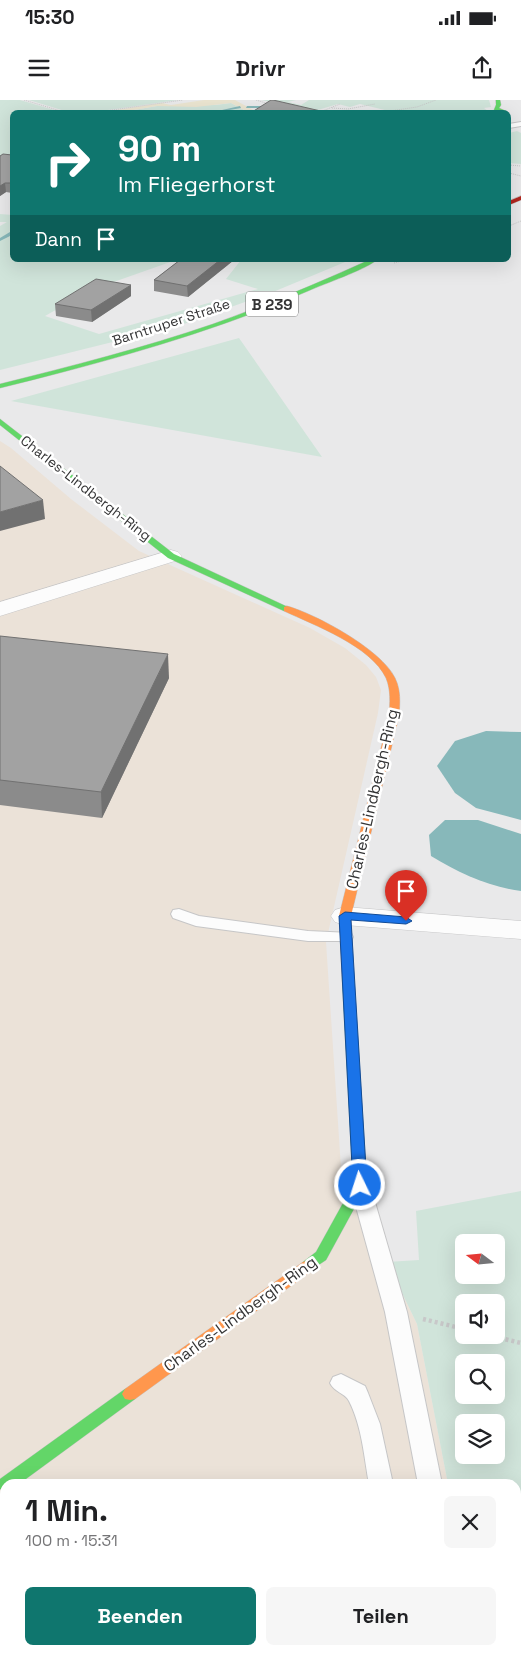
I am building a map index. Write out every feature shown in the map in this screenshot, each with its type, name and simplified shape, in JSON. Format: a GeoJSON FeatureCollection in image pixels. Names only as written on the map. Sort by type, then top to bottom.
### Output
{"type":"FeatureCollection","features":[{"type":"Feature","properties":{"kind":"street"},"geometry":{"type":"LineString","coordinates":[[511,114],[521,122]]}},
{"type":"Feature","properties":{"kind":"street","name":"Barntruper Straße"},"geometry":{"type":"LineString","coordinates":[[0,386],[158,344],[217,325],[369,262]]}},
{"type":"Feature","properties":{"kind":"street","name":"Charles-Lindbergh-Ring"},"geometry":{"type":"LineString","coordinates":[[0,422],[171,556],[354,641],[368,651],[389,674],[395,692],[394,716],[345,927],[360,1185],[321,1256],[13,1479]]}},
{"type":"Feature","properties":{"kind":"street","name":"Charles-Lindbergh-Ring"},"geometry":{"type":"LineString","coordinates":[[0,608],[171,556]]}},
{"type":"Feature","properties":{"kind":"street"},"geometry":{"type":"LineString","coordinates":[[345,927],[521,930]]}},
{"type":"Feature","properties":{"kind":"lane"},"geometry":{"type":"LineString","coordinates":[[179,914],[196,921],[308,936],[345,927]]}},
{"type":"Feature","properties":{"kind":"lane"},"geometry":{"type":"LineString","coordinates":[[360,1185],[396,1312],[429,1479]]}},
{"type":"Feature","properties":{"kind":"lane"},"geometry":{"type":"LineString","coordinates":[[341,1382],[357,1393],[369,1424],[380,1479]]}},
{"type":"Feature","properties":{"kind":"path"},"geometry":{"type":"LineString","coordinates":[[24,100],[57,110]]}},
{"type":"Feature","properties":{"kind":"path"},"geometry":{"type":"LineString","coordinates":[[112,110],[183,100]]}},
{"type":"Feature","properties":{"kind":"path"},"geometry":{"type":"LineString","coordinates":[[256,100],[274,105]]}},
{"type":"Feature","properties":{"kind":"path"},"geometry":{"type":"LineString","coordinates":[[395,110],[417,107],[436,100]]}},
{"type":"Feature","properties":{"kind":"path"},"geometry":{"type":"LineString","coordinates":[[326,110],[340,104]]}},
{"type":"Feature","properties":{"kind":"path"},"geometry":{"type":"LineString","coordinates":[[332,108],[375,104]]}},
{"type":"Feature","properties":{"kind":"path"},"geometry":{"type":"LineString","coordinates":[[396,1312],[455,1327]]}},
{"type":"Feature","properties":{"kind":"path"},"geometry":{"type":"LineString","coordinates":[[505,1339],[521,1343]]}},
{"type":"Feature","properties":{"kind":"shaded area"},"geometry":{"type":"Polygon","coordinates":[[[0,441],[139,551],[310,628],[345,648],[366,665],[376,677],[381,690],[378,713],[326,942],[341,1168],[417,1324],[447,1479],[0,1479],[0,441]]]}},
{"type":"Feature","properties":{"kind":"green space"},"geometry":{"type":"Polygon","coordinates":[[[0,100],[20,100],[54,110],[10,110],[10,159],[0,166],[0,100]]]}},
{"type":"Feature","properties":{"kind":"green space"},"geometry":{"type":"Polygon","coordinates":[[[29,100],[178,100],[108,110],[62,110],[29,100]]]}},
{"type":"Feature","properties":{"kind":"green space"},"geometry":{"type":"Polygon","coordinates":[[[262,100],[296,100],[288,102],[301,105],[309,100],[489,100],[491,107],[484,108],[486,110],[385,110],[360,104],[350,107],[338,104],[318,110],[303,110],[262,100]]]}},
{"type":"Feature","properties":{"kind":"green space"},"geometry":{"type":"Polygon","coordinates":[[[231,103],[244,110],[134,110],[157,106],[231,103]]]}},
{"type":"Feature","properties":{"kind":"green space"},"geometry":{"type":"Polygon","coordinates":[[[517,131],[521,133],[521,164],[511,163],[511,132],[517,131]]]}},
{"type":"Feature","properties":{"kind":"green space"},"geometry":{"type":"Polygon","coordinates":[[[0,214],[10,215],[10,262],[170,262],[91,290],[45,316],[99,334],[258,289],[226,279],[239,262],[345,262],[273,292],[181,325],[0,370],[0,226],[7,222],[0,222],[0,214]]]}},
{"type":"Feature","properties":{"kind":"green space"},"geometry":{"type":"Polygon","coordinates":[[[239,338],[322,457],[11,401],[239,338]]]}},
{"type":"Feature","properties":{"kind":"green space"},"geometry":{"type":"Polygon","coordinates":[[[521,1191],[521,1479],[447,1479],[417,1324],[387,1262],[419,1260],[416,1211],[521,1191]]]}},
{"type":"Feature","properties":{"kind":"sand"},"geometry":{"type":"Polygon","coordinates":[[[204,100],[235,100],[253,110],[244,110],[231,103],[196,107],[157,106],[134,110],[116,110],[162,103],[171,105],[204,100]]]}},
{"type":"Feature","properties":{"kind":"water"},"geometry":{"type":"Polygon","coordinates":[[[486,731],[521,732],[521,820],[476,808],[455,793],[437,766],[455,741],[486,731]]]}},
{"type":"Feature","properties":{"kind":"water"},"geometry":{"type":"Polygon","coordinates":[[[445,820],[478,820],[521,834],[521,891],[497,886],[474,878],[431,856],[429,835],[445,820]]]}},
{"type":"Feature","properties":{"kind":"building"},"geometry":{"type":"Polygon","coordinates":[[[273,100],[316,110],[255,110],[273,100]]]}},
{"type":"Feature","properties":{"kind":"building"},"geometry":{"type":"Polygon","coordinates":[[[3,154],[10,155],[10,183],[0,186],[0,156],[3,154]]]}},
{"type":"Feature","properties":{"kind":"building"},"geometry":{"type":"Polygon","coordinates":[[[177,262],[217,262],[187,286],[154,280],[177,262]]]}},
{"type":"Feature","properties":{"kind":"building"},"geometry":{"type":"Polygon","coordinates":[[[96,279],[131,285],[91,310],[55,304],[96,279]]]}},
{"type":"Feature","properties":{"kind":"building"},"geometry":{"type":"Polygon","coordinates":[[[0,466],[43,500],[0,512],[0,466]]]}},
{"type":"Feature","properties":{"kind":"building"},"geometry":{"type":"Polygon","coordinates":[[[0,636],[168,654],[101,792],[0,780],[0,636]]]}},
{"type":"Feature","properties":{"kind":"waterway"},"geometry":{"type":"LineString","coordinates":[[225,110],[240,107]]}},
{"type":"Feature","properties":{"kind":"waterway"},"geometry":{"type":"LineString","coordinates":[[247,107],[270,107]]}},
{"type":"Feature","properties":{"kind":"waterway"},"geometry":{"type":"LineString","coordinates":[[0,240],[10,234]]}},
{"type":"Feature","properties":{"kind":"traffic: fast"},"geometry":{"type":"LineString","coordinates":[[498,100],[499,105],[496,109],[499,110]]}},
{"type":"Feature","properties":{"kind":"traffic: fast"},"geometry":{"type":"LineString","coordinates":[[0,386],[108,358],[189,334],[236,318],[369,262]]}},
{"type":"Feature","properties":{"kind":"traffic: fast"},"geometry":{"type":"LineString","coordinates":[[0,421],[171,556],[287,609]]}},
{"type":"Feature","properties":{"kind":"traffic: fast"},"geometry":{"type":"LineString","coordinates":[[308,1266],[321,1256],[360,1185],[348,976]]}},
{"type":"Feature","properties":{"kind":"traffic: fast"},"geometry":{"type":"LineString","coordinates":[[13,1479],[130,1394]]}},
{"type":"Feature","properties":{"kind":"traffic: slow"},"geometry":{"type":"LineString","coordinates":[[287,609],[343,636],[371,654],[382,664],[389,675],[394,690],[394,716],[345,916],[348,976]]}},
{"type":"Feature","properties":{"kind":"traffic: slow"},"geometry":{"type":"LineString","coordinates":[[130,1394],[308,1266]]}},
{"type":"Feature","properties":{"kind":"traffic: jam"},"geometry":{"type":"LineString","coordinates":[[511,202],[521,198]]}},
{"type":"Feature","properties":{"kind":"route"},"geometry":{"type":"LineString","coordinates":[[360,1185],[345,916],[406,921]]}}]}
